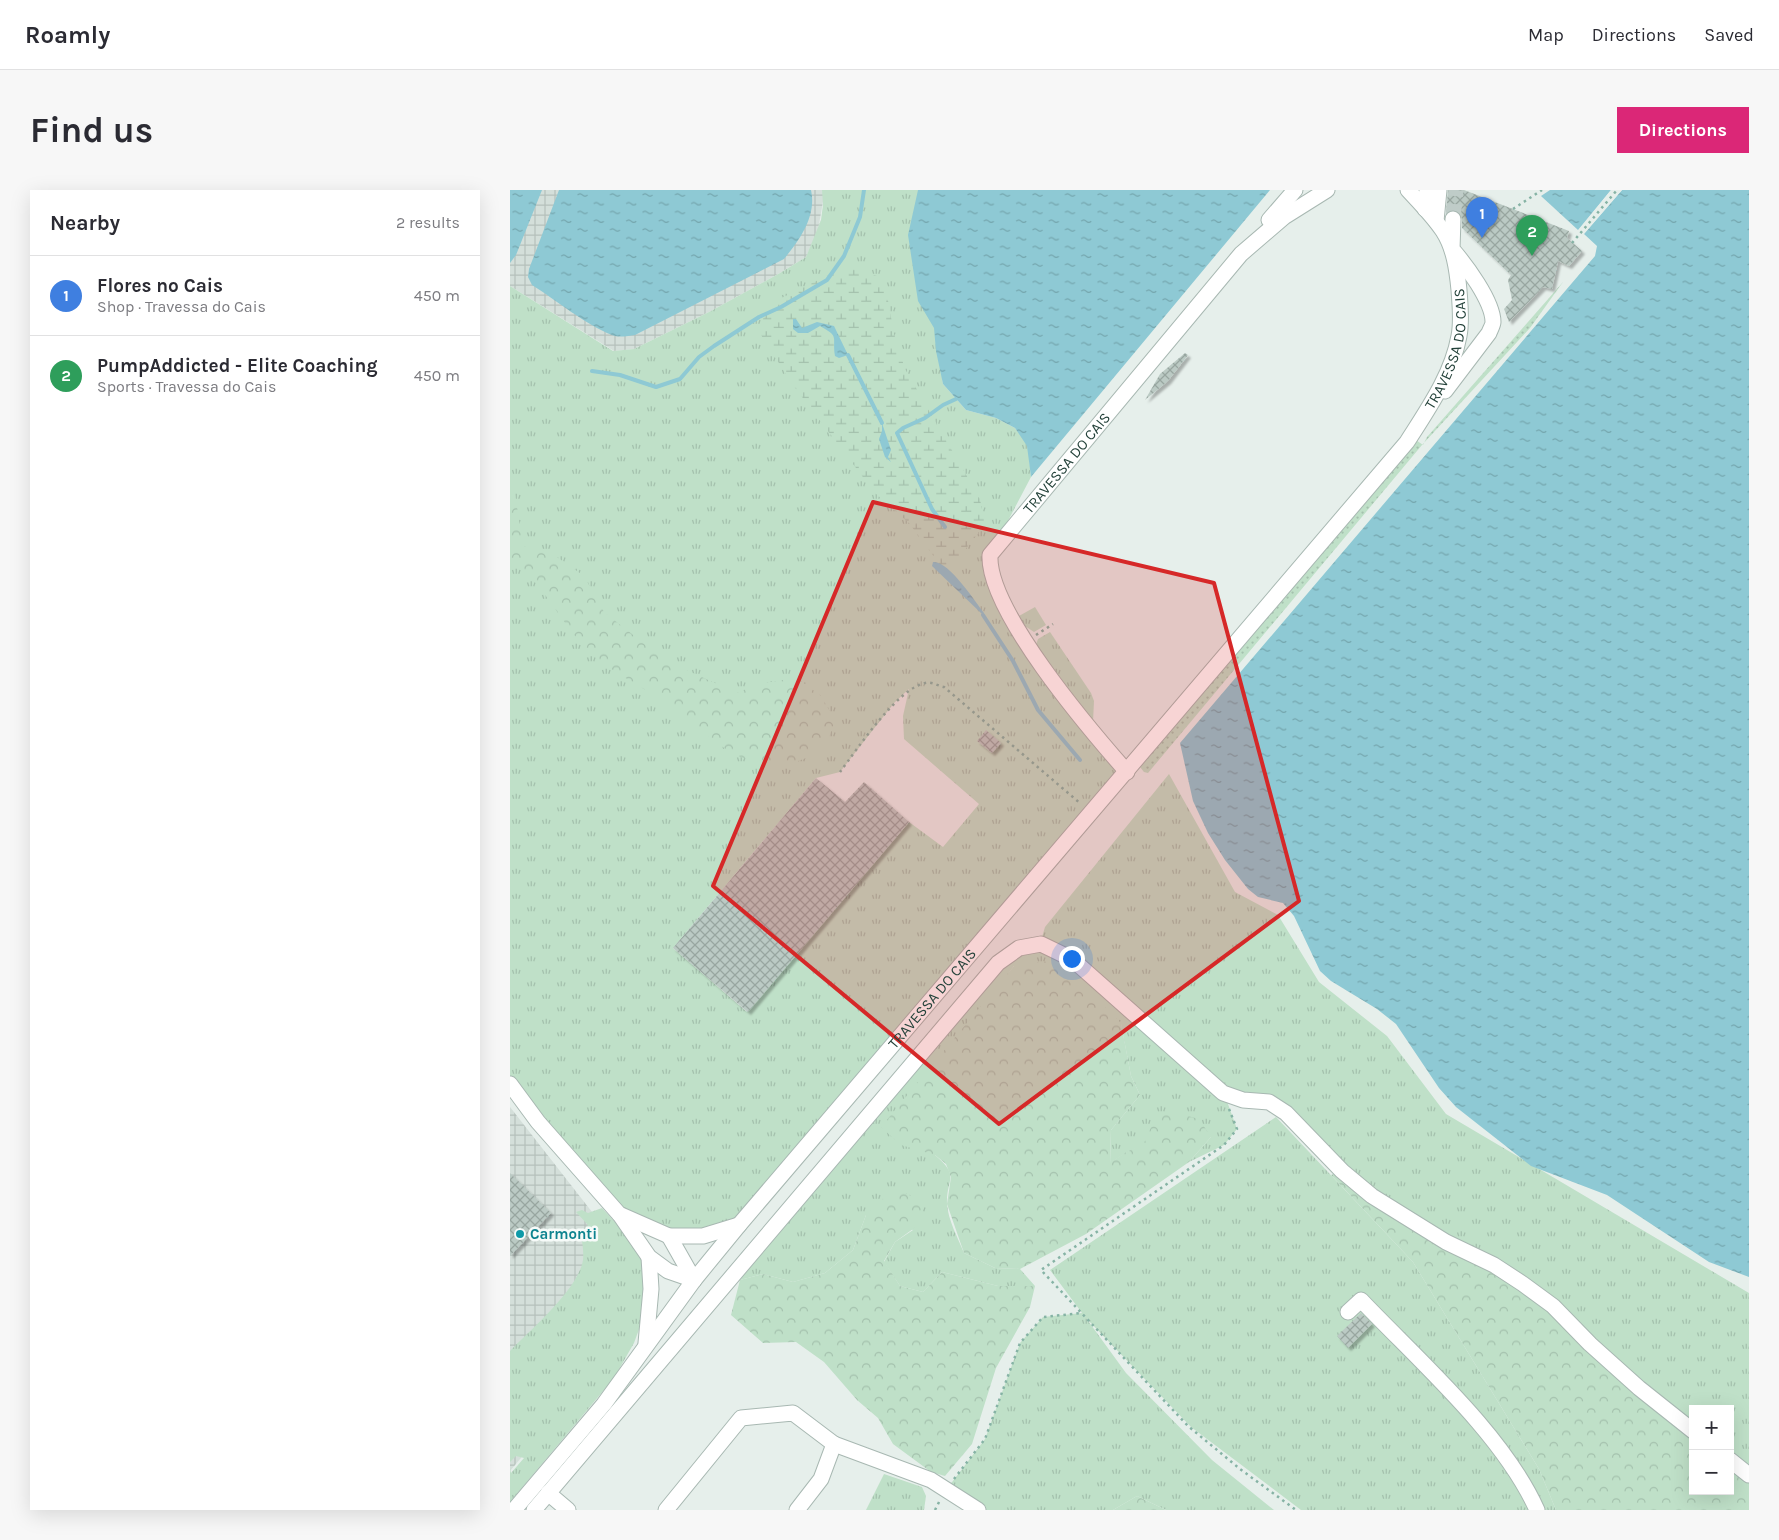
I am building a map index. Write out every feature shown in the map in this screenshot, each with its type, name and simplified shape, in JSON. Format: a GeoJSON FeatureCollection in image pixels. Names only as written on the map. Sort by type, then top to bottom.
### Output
{"type":"FeatureCollection","features":[{"type":"Feature","properties":{"kind":"street"},"geometry":{"type":"LineString","coordinates":[[1242,254],[1295,190]]}},
{"type":"Feature","properties":{"kind":"street","name":"TRAVESSA DO CAIS"},"geometry":{"type":"LineString","coordinates":[[1127,772],[1083,722],[1026,641],[994,581],[989,567],[990,555],[1242,254],[1284,216],[1327,190]]}},
{"type":"Feature","properties":{"kind":"street"},"geometry":{"type":"LineString","coordinates":[[1436,221],[1439,190]]}},
{"type":"Feature","properties":{"kind":"street","name":"TRAVESSA DO CAIS"},"geometry":{"type":"LineString","coordinates":[[514,1510],[604,1404],[694,1280],[1407,442],[1443,381],[1460,335],[1458,275],[1452,249],[1416,192]]}},
{"type":"Feature","properties":{"kind":"street"},"geometry":{"type":"LineString","coordinates":[[1407,442],[1489,333],[1493,322],[1489,307],[1470,271],[1452,249],[1453,219]]}},
{"type":"Feature","properties":{"kind":"street"},"geometry":{"type":"LineString","coordinates":[[534,1510],[998,963],[1019,948],[1040,944],[1072,959],[1223,1093],[1243,1100],[1269,1102],[1286,1113],[1342,1171],[1372,1196],[1446,1242],[1494,1265],[1553,1306],[1590,1344],[1639,1388],[1689,1428]]}},
{"type":"Feature","properties":{"kind":"street"},"geometry":{"type":"LineString","coordinates":[[510,1084],[538,1122],[619,1214],[649,1257],[668,1272],[694,1280]]}},
{"type":"Feature","properties":{"kind":"street"},"geometry":{"type":"LineString","coordinates":[[619,1214],[669,1236],[703,1236],[740,1225]]}},
{"type":"Feature","properties":{"kind":"street"},"geometry":{"type":"LineString","coordinates":[[669,1236],[694,1280]]}},
{"type":"Feature","properties":{"kind":"street"},"geometry":{"type":"LineString","coordinates":[[646,1345],[651,1288],[649,1257]]}},
{"type":"Feature","properties":{"kind":"street"},"geometry":{"type":"LineString","coordinates":[[1348,1312],[1361,1300],[1452,1395],[1489,1436],[1516,1471],[1537,1510]]}},
{"type":"Feature","properties":{"kind":"street"},"geometry":{"type":"LineString","coordinates":[[666,1510],[741,1418],[793,1413],[834,1444],[931,1480],[978,1510]]}},
{"type":"Feature","properties":{"kind":"street"},"geometry":{"type":"LineString","coordinates":[[797,1510],[821,1479],[834,1444]]}},
{"type":"Feature","properties":{"kind":"street"},"geometry":{"type":"LineString","coordinates":[[1734,1463],[1749,1475]]}},
{"type":"Feature","properties":{"kind":"street"},"geometry":{"type":"LineString","coordinates":[[548,1493],[568,1510]]}},
{"type":"Feature","properties":{"kind":"path"},"geometry":{"type":"LineString","coordinates":[[1513,209],[1542,190]]}},
{"type":"Feature","properties":{"kind":"path"},"geometry":{"type":"LineString","coordinates":[[1572,243],[1617,190]]}},
{"type":"Feature","properties":{"kind":"path"},"geometry":{"type":"LineString","coordinates":[[1026,641],[1053,624]]}},
{"type":"Feature","properties":{"kind":"path"},"geometry":{"type":"LineString","coordinates":[[840,772],[894,703],[909,688],[927,682],[944,687],[1091,813]]}},
{"type":"Feature","properties":{"kind":"path"},"geometry":{"type":"LineString","coordinates":[[1223,1093],[1236,1129],[1224,1145],[1040,1270],[1188,1426],[1220,1454],[1296,1510]]}},
{"type":"Feature","properties":{"kind":"path"},"geometry":{"type":"LineString","coordinates":[[935,1510],[946,1490],[985,1439],[1020,1343],[1043,1317],[1082,1313]]}},
{"type":"Feature","properties":{"kind":"highlighted area"},"geometry":{"type":"Polygon","coordinates":[[[873,502],[1214,583],[1299,901],[999,1124],[713,886],[873,502]]]}},
{"type":"Feature","properties":{"kind":"shaded area"},"geometry":{"type":"Polygon","coordinates":[[[510,190],[822,190],[824,196],[818,230],[806,257],[711,311],[634,349],[614,351],[510,286],[510,190]]]}},
{"type":"Feature","properties":{"kind":"shaded area"},"geometry":{"type":"Polygon","coordinates":[[[510,1107],[628,1258],[628,1331],[510,1471],[510,1107]]]}},
{"type":"Feature","properties":{"kind":"green space"},"geometry":{"type":"Polygon","coordinates":[[[822,190],[918,190],[943,384],[966,410],[996,418],[1015,428],[1028,445],[1031,477],[990,555],[1005,605],[1127,772],[739,1225],[669,1236],[619,1214],[510,1084],[510,286],[613,351],[634,349],[711,311],[806,257],[821,220],[822,190]],[[909,689],[894,703],[840,772],[816,778],[673,948],[747,1012],[909,822],[943,847],[979,804],[904,739],[903,716],[909,689]]]}},
{"type":"Feature","properties":{"kind":"green space"},"geometry":{"type":"Polygon","coordinates":[[[845,267],[884,278],[894,334],[905,369],[980,499],[985,525],[946,573],[909,523],[875,493],[793,385],[761,335],[765,306],[845,267]]]}},
{"type":"Feature","properties":{"kind":"green space"},"geometry":{"type":"Polygon","coordinates":[[[1563,282],[1530,328],[1424,443],[1427,437],[1563,282]]]}},
{"type":"Feature","properties":{"kind":"green space"},"geometry":{"type":"Polygon","coordinates":[[[1416,440],[1422,445],[1148,773],[1144,772],[1140,767],[1416,440]]]}},
{"type":"Feature","properties":{"kind":"green space"},"geometry":{"type":"Polygon","coordinates":[[[510,492],[515,494],[523,546],[554,555],[584,576],[604,612],[656,653],[684,669],[737,693],[757,684],[797,678],[821,696],[835,720],[825,744],[812,755],[792,763],[774,765],[756,763],[740,757],[723,748],[664,702],[622,676],[592,654],[574,635],[526,572],[516,563],[510,570],[510,492]]]}},
{"type":"Feature","properties":{"kind":"green space"},"geometry":{"type":"Polygon","coordinates":[[[1035,607],[1046,625],[1034,632],[1025,626],[1019,616],[1035,607]]]}},
{"type":"Feature","properties":{"kind":"green space"},"geometry":{"type":"Polygon","coordinates":[[[1050,632],[1091,693],[1094,701],[1093,722],[1036,645],[1038,639],[1050,632]]]}},
{"type":"Feature","properties":{"kind":"green space"},"geometry":{"type":"Polygon","coordinates":[[[1169,774],[1235,892],[1278,915],[1319,982],[1387,1036],[1446,1114],[1749,1293],[1749,1473],[1734,1463],[1734,1405],[1689,1405],[1689,1428],[1405,1218],[1286,1113],[1224,1093],[1237,1129],[1224,1145],[1189,1162],[1211,1137],[1158,1142],[1134,1149],[1110,1164],[1111,1130],[1140,1095],[1131,1076],[1121,1024],[1014,966],[996,990],[935,1155],[948,1168],[950,1173],[947,1195],[948,1210],[951,1223],[964,1253],[995,1268],[1020,1269],[1035,1286],[998,1286],[942,1272],[923,1292],[900,1286],[884,1262],[895,1242],[913,1230],[866,1215],[853,1250],[825,1273],[793,1282],[763,1274],[740,1280],[838,1151],[998,963],[1040,944],[1045,927],[1169,774]]]}},
{"type":"Feature","properties":{"kind":"green space"},"geometry":{"type":"Polygon","coordinates":[[[1049,961],[1094,996],[1121,1023],[1131,1076],[1140,1095],[1111,1130],[1110,1163],[1144,1143],[1156,1116],[1173,1112],[1199,1119],[1211,1137],[1189,1162],[1086,1234],[1020,1269],[995,1268],[964,1253],[947,1204],[951,1177],[946,1164],[935,1155],[901,1145],[881,1127],[1014,966],[1049,961]]]}},
{"type":"Feature","properties":{"kind":"green space"},"geometry":{"type":"Polygon","coordinates":[[[1276,1117],[1413,1262],[1539,1469],[1556,1510],[1301,1510],[1191,1427],[1086,1318],[1126,1373],[1212,1460],[1274,1510],[1166,1510],[1137,1496],[1113,1510],[978,1510],[946,1490],[985,1439],[1020,1343],[1043,1317],[1082,1313],[1050,1270],[1276,1117]]]}},
{"type":"Feature","properties":{"kind":"green space"},"geometry":{"type":"Polygon","coordinates":[[[1342,1171],[1494,1265],[1689,1428],[1689,1495],[1734,1495],[1734,1463],[1749,1473],[1749,1510],[1556,1510],[1539,1469],[1413,1262],[1331,1175],[1342,1171]]]}},
{"type":"Feature","properties":{"kind":"green space"},"geometry":{"type":"Polygon","coordinates":[[[894,1188],[922,1201],[924,1221],[895,1242],[884,1261],[900,1286],[923,1292],[942,1272],[998,1286],[1035,1286],[1030,1307],[996,1368],[972,1444],[945,1476],[931,1472],[893,1444],[878,1418],[857,1400],[824,1362],[796,1342],[763,1343],[731,1315],[740,1280],[763,1274],[793,1282],[825,1273],[853,1250],[866,1215],[894,1188]]]}},
{"type":"Feature","properties":{"kind":"green space"},"geometry":{"type":"Polygon","coordinates":[[[602,1208],[626,1234],[642,1261],[645,1313],[634,1343],[614,1378],[510,1502],[510,1469],[511,1473],[524,1458],[516,1456],[510,1462],[510,1351],[563,1296],[579,1272],[583,1260],[581,1233],[588,1225],[576,1212],[582,1210],[588,1213],[602,1208]]]}},
{"type":"Feature","properties":{"kind":"green space"},"geometry":{"type":"Polygon","coordinates":[[[884,1474],[922,1487],[926,1496],[924,1510],[866,1510],[884,1474]]]}},
{"type":"Feature","properties":{"kind":"green space"},"geometry":{"type":"Polygon","coordinates":[[[1137,1496],[1166,1510],[1113,1510],[1137,1496]]]}},
{"type":"Feature","properties":{"kind":"water"},"geometry":{"type":"Polygon","coordinates":[[[510,190],[542,190],[516,255],[510,263],[510,190]]]}},
{"type":"Feature","properties":{"kind":"water"},"geometry":{"type":"Polygon","coordinates":[[[559,190],[811,190],[812,200],[809,219],[805,228],[784,259],[635,335],[621,337],[602,331],[582,319],[532,285],[528,277],[529,269],[559,190]]]}},
{"type":"Feature","properties":{"kind":"water"},"geometry":{"type":"Polygon","coordinates":[[[918,190],[1270,190],[1031,477],[1027,446],[1015,428],[996,418],[966,410],[943,384],[936,351],[934,328],[918,301],[908,235],[918,190]]]}},
{"type":"Feature","properties":{"kind":"water"},"geometry":{"type":"Polygon","coordinates":[[[1550,190],[1611,190],[1578,230],[1541,196],[1550,190]]]}},
{"type":"Feature","properties":{"kind":"water"},"geometry":{"type":"Polygon","coordinates":[[[1622,190],[1749,190],[1749,1277],[1709,1262],[1607,1195],[1531,1166],[1456,1107],[1439,1088],[1396,1024],[1377,1009],[1331,981],[1320,971],[1294,916],[1283,903],[1258,897],[1248,889],[1225,860],[1208,833],[1193,801],[1180,743],[1595,256],[1597,246],[1584,234],[1622,190]]]}},
{"type":"Feature","properties":{"kind":"water"},"geometry":{"type":"Polygon","coordinates":[[[793,319],[796,319],[802,328],[817,322],[834,326],[848,355],[839,358],[835,356],[833,335],[820,326],[808,333],[798,333],[793,329],[793,319]]]}},
{"type":"Feature","properties":{"kind":"water"},"geometry":{"type":"Polygon","coordinates":[[[882,423],[891,450],[888,457],[891,462],[885,457],[879,439],[882,423]]]}},
{"type":"Feature","properties":{"kind":"water"},"geometry":{"type":"Polygon","coordinates":[[[933,562],[946,567],[953,574],[968,591],[984,613],[983,615],[932,566],[933,562]]]}},
{"type":"Feature","properties":{"kind":"pier"},"geometry":{"type":"Polygon","coordinates":[[[1611,190],[1614,190],[1580,231],[1577,232],[1611,190]]]}},
{"type":"Feature","properties":{"kind":"pier"},"geometry":{"type":"Polygon","coordinates":[[[1619,190],[1622,190],[1582,236],[1582,233],[1619,190]]]}},
{"type":"Feature","properties":{"kind":"building"},"geometry":{"type":"Polygon","coordinates":[[[1448,190],[1464,190],[1569,231],[1567,238],[1582,251],[1569,266],[1558,261],[1552,289],[1543,287],[1509,322],[1504,309],[1512,300],[1508,280],[1511,275],[1462,228],[1462,219],[1458,211],[1446,212],[1448,190]]]}},
{"type":"Feature","properties":{"kind":"building"},"geometry":{"type":"Polygon","coordinates":[[[1185,353],[1188,355],[1168,381],[1145,400],[1160,374],[1185,353]]]}},
{"type":"Feature","properties":{"kind":"building"},"geometry":{"type":"Polygon","coordinates":[[[986,730],[1001,743],[992,753],[977,741],[986,730]]]}},
{"type":"Feature","properties":{"kind":"building"},"geometry":{"type":"Polygon","coordinates":[[[816,778],[845,802],[864,782],[909,822],[748,1012],[673,948],[816,778]]]}},
{"type":"Feature","properties":{"kind":"building","name":"Carmonti"},"geometry":{"type":"Polygon","coordinates":[[[510,1173],[551,1213],[510,1256],[510,1173]]]}},
{"type":"Feature","properties":{"kind":"building"},"geometry":{"type":"Polygon","coordinates":[[[1361,1313],[1372,1324],[1348,1348],[1337,1336],[1361,1313]]]}},
{"type":"Feature","properties":{"kind":"waterway"},"geometry":{"type":"LineString","coordinates":[[592,371],[620,375],[656,387],[680,379],[699,357],[714,346],[759,317],[781,307],[827,280],[844,256],[860,217],[864,190]]}},
{"type":"Feature","properties":{"kind":"waterway"},"geometry":{"type":"LineString","coordinates":[[848,355],[882,423]]}},
{"type":"Feature","properties":{"kind":"waterway"},"geometry":{"type":"LineString","coordinates":[[945,527],[932,509],[897,433],[956,399]]}},
{"type":"Feature","properties":{"kind":"waterway"},"geometry":{"type":"LineString","coordinates":[[983,615],[1013,661],[1038,710],[1080,760]]}},
{"type":"Feature","properties":{"kind":"tunnel"},"geometry":{"type":"LineString","coordinates":[[1453,219],[1456,190]]}},
{"type":"Feature","properties":{"kind":"place","name":"Flores no Cais"},"geometry":{"type":"Point","coordinates":[1482,238]}},
{"type":"Feature","properties":{"kind":"place","name":"PumpAddicted - Elite Coaching"},"geometry":{"type":"Point","coordinates":[1532,256]}},
{"type":"Feature","properties":{"kind":"place","name":"Carmonti"},"geometry":{"type":"Point","coordinates":[520,1234]}}]}
